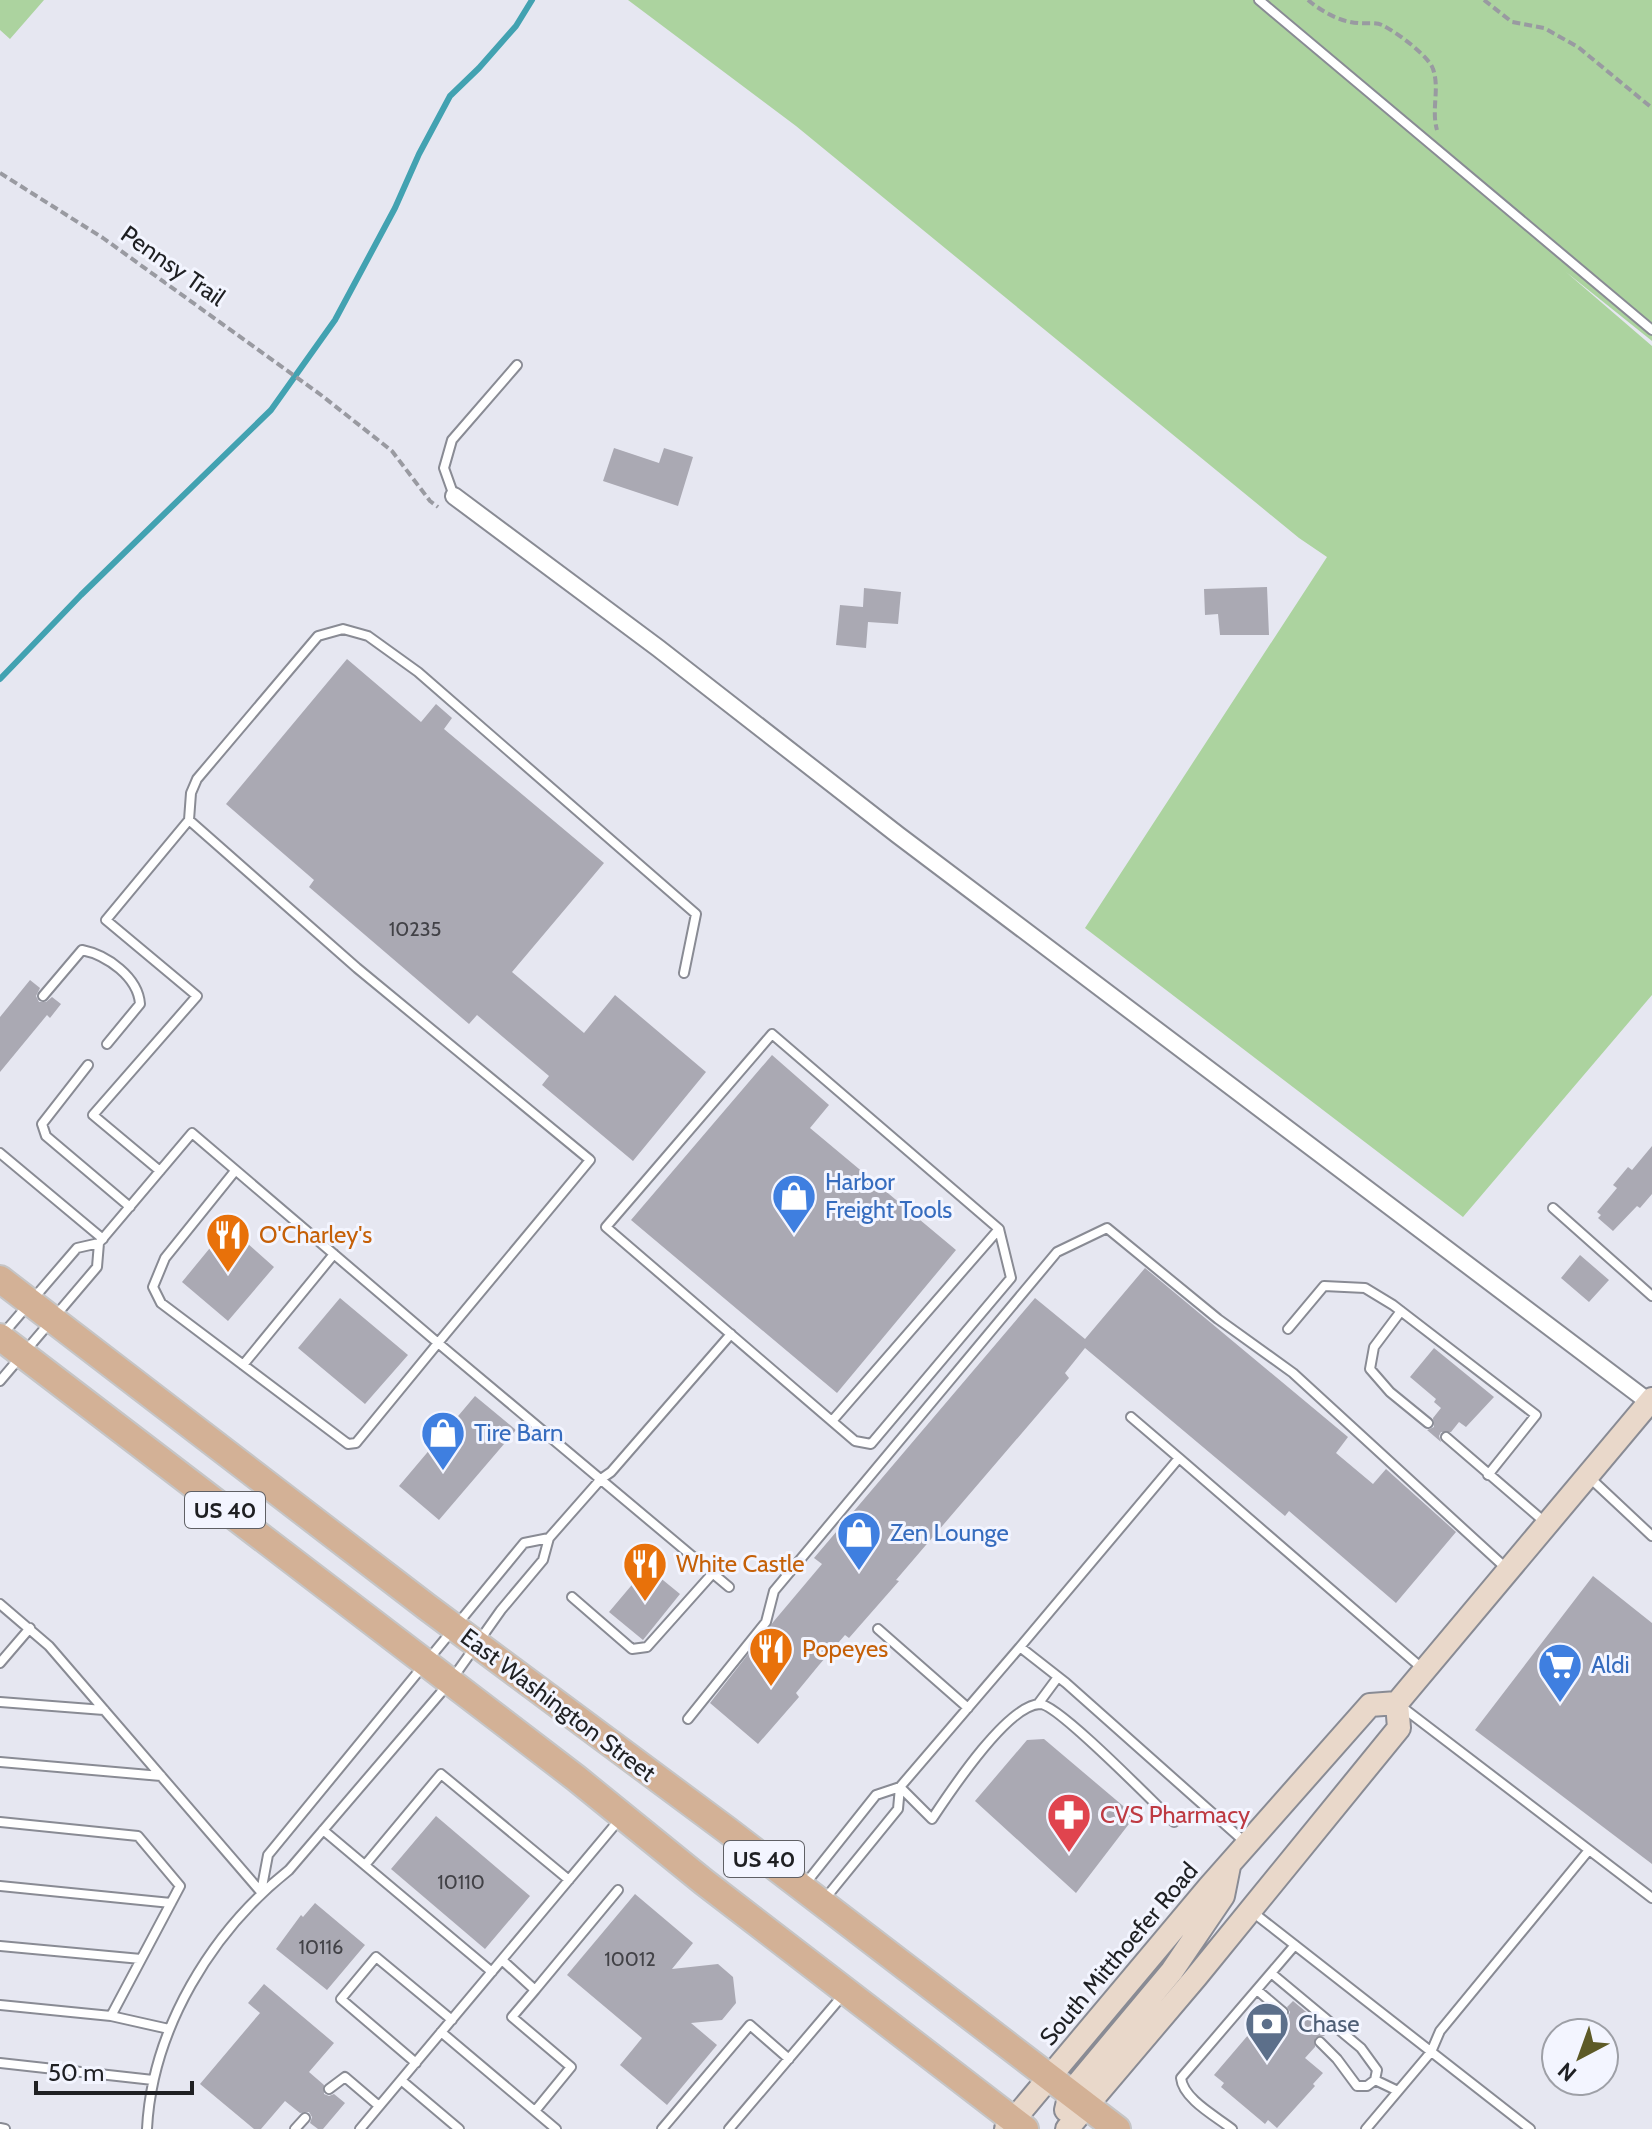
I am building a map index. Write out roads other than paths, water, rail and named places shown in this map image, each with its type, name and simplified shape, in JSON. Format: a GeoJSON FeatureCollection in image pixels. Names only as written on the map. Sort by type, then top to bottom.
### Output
{"type":"FeatureCollection","features":[{"type":"Feature","properties":{"kind":"main road","name":"East Washington Street"},"geometry":{"type":"LineString","coordinates":[[0,1279],[453,1627],[812,1895],[1117,2129]]}},
{"type":"Feature","properties":{"kind":"main road","name":"East Washington Street"},"geometry":{"type":"LineString","coordinates":[[0,1338],[623,1816],[1015,2126]]}},
{"type":"Feature","properties":{"kind":"main road"},"geometry":{"type":"LineString","coordinates":[[1079,2100],[1250,1910],[1399,1728],[1397,1703],[1651,1401]]}},
{"type":"Feature","properties":{"kind":"main road","name":"South Mitthoefer Road"},"geometry":{"type":"LineString","coordinates":[[1015,2126],[1049,2077],[1370,1705],[1397,1703]]}},
{"type":"Feature","properties":{"kind":"main road"},"geometry":{"type":"LineString","coordinates":[[1068,2128],[1079,2100],[1223,1896],[1229,1865]]}},
{"type":"Feature","properties":{"kind":"street"},"geometry":{"type":"LineString","coordinates":[[454,496],[658,648],[910,844],[1651,1401]]}},
{"type":"Feature","properties":{"kind":"lane"},"geometry":{"type":"LineString","coordinates":[[1259,0],[1652,330]]}},
{"type":"Feature","properties":{"kind":"lane"},"geometry":{"type":"LineString","coordinates":[[454,496],[444,468],[452,440],[517,365]]}},
{"type":"Feature","properties":{"kind":"lane"},"geometry":{"type":"LineString","coordinates":[[160,1171],[93,1115],[197,996],[106,920],[189,820],[191,793],[197,779],[318,636],[343,629],[368,636],[418,672],[696,914],[684,973]]}},
{"type":"Feature","properties":{"kind":"lane"},"geometry":{"type":"LineString","coordinates":[[189,820],[357,968],[590,1160],[356,1443],[348,1444],[161,1303],[153,1287],[165,1258],[235,1171]]}},
{"type":"Feature","properties":{"kind":"lane"},"geometry":{"type":"LineString","coordinates":[[43,996],[82,950],[96,953],[124,973],[139,992],[140,1004],[107,1044]]}},
{"type":"Feature","properties":{"kind":"lane"},"geometry":{"type":"LineString","coordinates":[[772,1034],[999,1229],[1011,1278],[871,1444],[855,1441],[606,1227],[772,1034]]}},
{"type":"Feature","properties":{"kind":"lane"},"geometry":{"type":"LineString","coordinates":[[88,1065],[42,1124],[46,1136],[130,1207]]}},
{"type":"Feature","properties":{"kind":"lane"},"geometry":{"type":"LineString","coordinates":[[0,1381],[97,1267],[101,1241],[192,1133],[729,1587]]}},
{"type":"Feature","properties":{"kind":"lane"},"geometry":{"type":"LineString","coordinates":[[0,1153],[101,1241]]}},
{"type":"Feature","properties":{"kind":"lane"},"geometry":{"type":"LineString","coordinates":[[1553,1208],[1652,1296]]}},
{"type":"Feature","properties":{"kind":"lane"},"geometry":{"type":"LineString","coordinates":[[688,1719],[766,1622],[774,1591],[1057,1252],[1107,1228],[1218,1319],[1293,1373],[1509,1571]]}},
{"type":"Feature","properties":{"kind":"lane"},"geometry":{"type":"LineString","coordinates":[[832,1421],[999,1229]]}},
{"type":"Feature","properties":{"kind":"lane"},"geometry":{"type":"LineString","coordinates":[[0,1338],[77,1248],[101,1241]]}},
{"type":"Feature","properties":{"kind":"lane"},"geometry":{"type":"LineString","coordinates":[[243,1365],[334,1254]]}},
{"type":"Feature","properties":{"kind":"lane"},"geometry":{"type":"LineString","coordinates":[[1288,1329],[1324,1286],[1365,1288],[1401,1311],[1536,1415],[1488,1475]]}},
{"type":"Feature","properties":{"kind":"lane"},"geometry":{"type":"LineString","coordinates":[[1401,1311],[1374,1347],[1370,1369],[1390,1392],[1428,1423]]}},
{"type":"Feature","properties":{"kind":"lane"},"geometry":{"type":"LineString","coordinates":[[147,2129],[153,2080],[169,2029],[196,1977],[261,1892],[289,1870],[450,1682],[543,1560],[549,1538],[731,1334]]}},
{"type":"Feature","properties":{"kind":"lane"},"geometry":{"type":"LineString","coordinates":[[1131,1417],[1425,1671]]}},
{"type":"Feature","properties":{"kind":"lane"},"geometry":{"type":"LineString","coordinates":[[1446,1437],[1547,1525]]}},
{"type":"Feature","properties":{"kind":"lane"},"geometry":{"type":"LineString","coordinates":[[812,1895],[876,1795],[900,1787],[1179,1458]]}},
{"type":"Feature","properties":{"kind":"lane"},"geometry":{"type":"LineString","coordinates":[[1588,1476],[1652,1536]]}},
{"type":"Feature","properties":{"kind":"lane"},"geometry":{"type":"LineString","coordinates":[[261,1892],[268,1855],[424,1662],[524,1543],[549,1538]]}},
{"type":"Feature","properties":{"kind":"lane"},"geometry":{"type":"LineString","coordinates":[[572,1597],[632,1649],[647,1647],[713,1573]]}},
{"type":"Feature","properties":{"kind":"lane"},"geometry":{"type":"LineString","coordinates":[[0,1604],[30,1628],[261,1892]]}},
{"type":"Feature","properties":{"kind":"lane"},"geometry":{"type":"LineString","coordinates":[[0,1663],[30,1628]]}},
{"type":"Feature","properties":{"kind":"lane"},"geometry":{"type":"LineString","coordinates":[[878,1629],[968,1708]]}},
{"type":"Feature","properties":{"kind":"lane"},"geometry":{"type":"LineString","coordinates":[[1020,1647],[1247,1844]]}},
{"type":"Feature","properties":{"kind":"lane"},"geometry":{"type":"LineString","coordinates":[[1038,1704],[1058,1677]]}},
{"type":"Feature","properties":{"kind":"lane"},"geometry":{"type":"LineString","coordinates":[[0,1702],[104,1710]]}},
{"type":"Feature","properties":{"kind":"lane"},"geometry":{"type":"LineString","coordinates":[[1397,1703],[1652,1898]]}},
{"type":"Feature","properties":{"kind":"lane"},"geometry":{"type":"LineString","coordinates":[[900,1787],[932,1819],[967,1767],[1019,1710],[1038,1704],[1047,1706],[1081,1733],[1174,1822]]}},
{"type":"Feature","properties":{"kind":"lane"},"geometry":{"type":"LineString","coordinates":[[0,1762],[161,1776]]}},
{"type":"Feature","properties":{"kind":"lane"},"geometry":{"type":"LineString","coordinates":[[365,1865],[441,1774],[569,1880]]}},
{"type":"Feature","properties":{"kind":"lane"},"geometry":{"type":"LineString","coordinates":[[812,1895],[898,1809],[900,1787]]}},
{"type":"Feature","properties":{"kind":"lane"},"geometry":{"type":"LineString","coordinates":[[360,2129],[623,1816]]}},
{"type":"Feature","properties":{"kind":"lane"},"geometry":{"type":"LineString","coordinates":[[0,1822],[138,1836],[180,1886],[111,2016]]}},
{"type":"Feature","properties":{"kind":"lane"},"geometry":{"type":"LineString","coordinates":[[323,1830],[492,1972]]}},
{"type":"Feature","properties":{"kind":"lane"},"geometry":{"type":"LineString","coordinates":[[1366,2129],[1431,2052],[1440,2031],[1589,1850]]}},
{"type":"Feature","properties":{"kind":"lane"},"geometry":{"type":"LineString","coordinates":[[0,1886],[171,1903]]}},
{"type":"Feature","properties":{"kind":"lane"},"geometry":{"type":"LineString","coordinates":[[535,2111],[571,2067],[512,2017],[618,1890]]}},
{"type":"Feature","properties":{"kind":"lane"},"geometry":{"type":"LineString","coordinates":[[1250,1910],[1530,2129]]}},
{"type":"Feature","properties":{"kind":"lane"},"geometry":{"type":"LineString","coordinates":[[1232,2129],[1188,2094],[1182,2087],[1181,2078],[1295,1945]]}},
{"type":"Feature","properties":{"kind":"lane"},"geometry":{"type":"LineString","coordinates":[[0,1946],[141,1959]]}},
{"type":"Feature","properties":{"kind":"lane"},"geometry":{"type":"LineString","coordinates":[[416,2063],[341,1999],[376,1957],[452,2020]]}},
{"type":"Feature","properties":{"kind":"lane"},"geometry":{"type":"LineString","coordinates":[[502,1960],[535,1990]]}},
{"type":"Feature","properties":{"kind":"lane"},"geometry":{"type":"LineString","coordinates":[[1271,1973],[1361,2048],[1377,2070],[1375,2080],[1367,2086],[1357,2086],[1320,2042]]}},
{"type":"Feature","properties":{"kind":"lane"},"geometry":{"type":"LineString","coordinates":[[1257,1990],[1283,2012]]}},
{"type":"Feature","properties":{"kind":"lane"},"geometry":{"type":"LineString","coordinates":[[729,2129],[846,1992]]}},
{"type":"Feature","properties":{"kind":"lane"},"geometry":{"type":"LineString","coordinates":[[0,2005],[111,2016],[169,2029]]}},
{"type":"Feature","properties":{"kind":"lane"},"geometry":{"type":"LineString","coordinates":[[662,2129],[750,2025],[789,2059]]}},
{"type":"Feature","properties":{"kind":"lane"},"geometry":{"type":"LineString","coordinates":[[441,2032],[556,2129]]}},
{"type":"Feature","properties":{"kind":"lane"},"geometry":{"type":"LineString","coordinates":[[0,2063],[153,2080]]}},
{"type":"Feature","properties":{"kind":"lane"},"geometry":{"type":"LineString","coordinates":[[329,2089],[345,2077],[379,2106]]}},
{"type":"Feature","properties":{"kind":"lane"},"geometry":{"type":"LineString","coordinates":[[401,2080],[459,2129]]}},
{"type":"Feature","properties":{"kind":"lane"},"geometry":{"type":"LineString","coordinates":[[1375,2080],[1398,2091]]}},
{"type":"Feature","properties":{"kind":"lane"},"geometry":{"type":"LineString","coordinates":[[295,2129],[305,2118]]}},
{"type":"Feature","properties":{"kind":"waterway"},"geometry":{"type":"LineString","coordinates":[[0,679],[81,595],[271,410],[335,320],[450,96],[516,26],[532,0]]}},
{"type":"Feature","properties":{"kind":"place","name":"Harbor Freight Tools"},"geometry":{"type":"Point","coordinates":[794,1235]}},
{"type":"Feature","properties":{"kind":"place","name":"O'Charley's"},"geometry":{"type":"Point","coordinates":[228,1274]}},
{"type":"Feature","properties":{"kind":"place","name":"Tire Barn"},"geometry":{"type":"Point","coordinates":[443,1472]}},
{"type":"Feature","properties":{"kind":"place","name":"Zen Lounge"},"geometry":{"type":"Point","coordinates":[859,1572]}},
{"type":"Feature","properties":{"kind":"place","name":"White Castle"},"geometry":{"type":"Point","coordinates":[645,1603]}},
{"type":"Feature","properties":{"kind":"place","name":"Popeyes"},"geometry":{"type":"Point","coordinates":[771,1688]}},
{"type":"Feature","properties":{"kind":"place","name":"Aldi"},"geometry":{"type":"Point","coordinates":[1560,1704]}},
{"type":"Feature","properties":{"kind":"place","name":"CVS Pharmacy"},"geometry":{"type":"Point","coordinates":[1069,1854]}},
{"type":"Feature","properties":{"kind":"place","name":"Chase"},"geometry":{"type":"Point","coordinates":[1267,2063]}}]}
